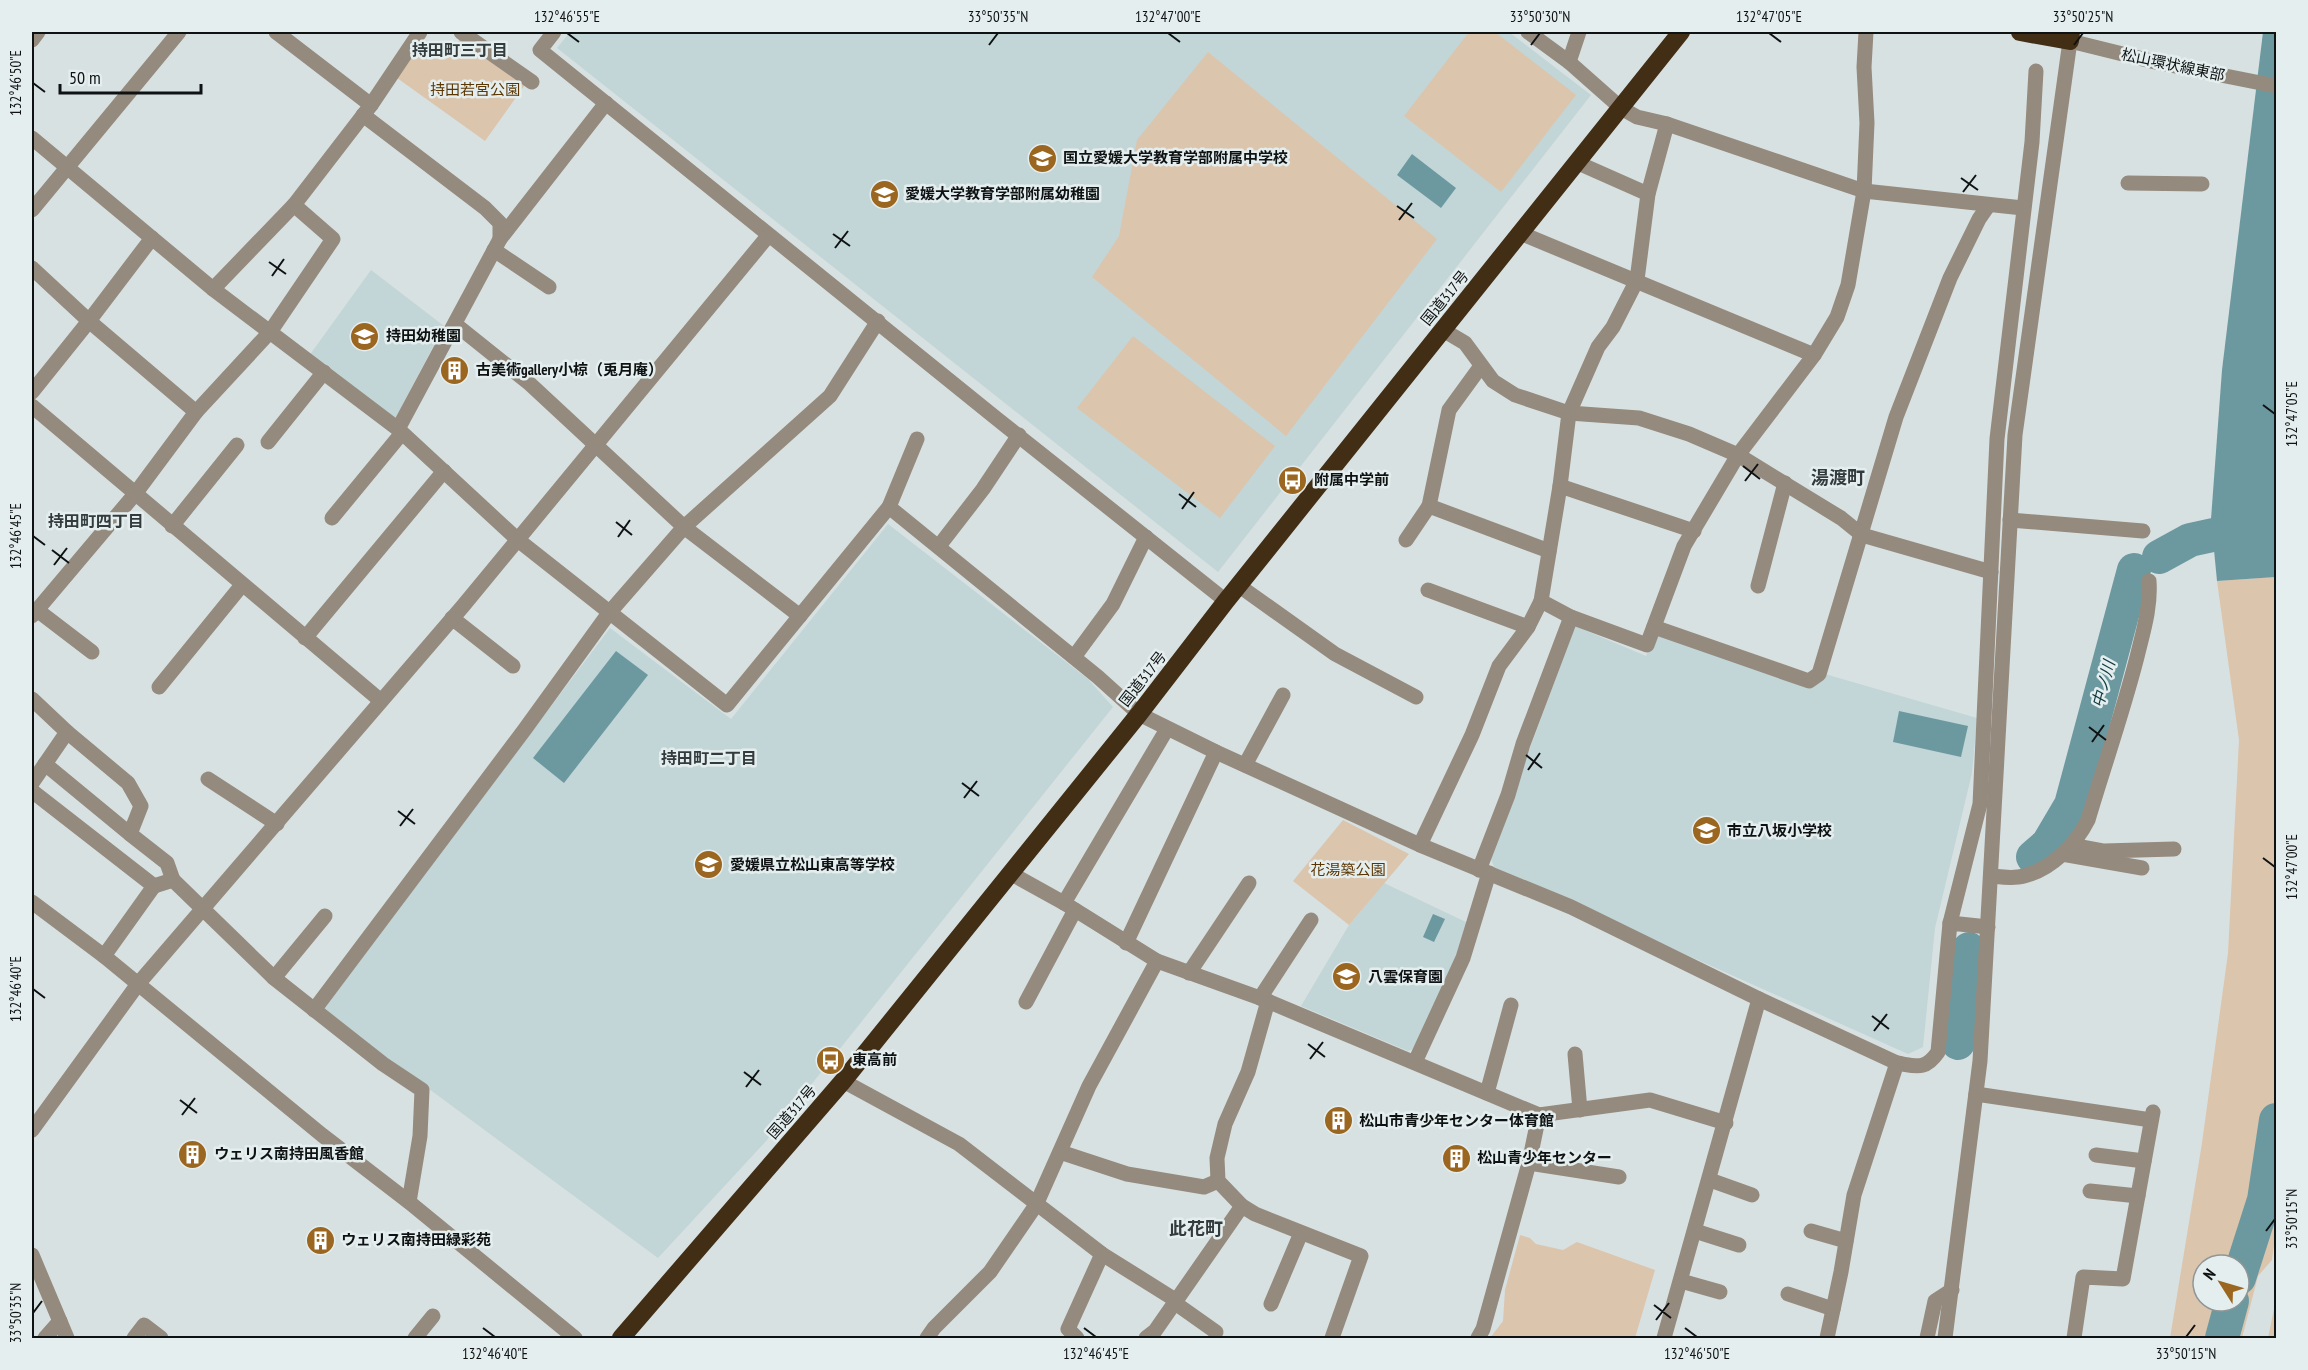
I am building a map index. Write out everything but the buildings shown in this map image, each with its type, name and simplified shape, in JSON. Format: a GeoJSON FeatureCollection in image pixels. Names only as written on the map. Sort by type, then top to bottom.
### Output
{"type":"FeatureCollection","features":[{"type":"Feature","properties":{"kind":"highway","name":"国道317号"},"geometry":{"type":"LineString","coordinates":[[621,1338],[843,1081],[1139,714],[1226,601],[1681,32]]}},
{"type":"Feature","properties":{"kind":"highway"},"geometry":{"type":"LineString","coordinates":[[2020,32],[2070,36]]}},
{"type":"Feature","properties":{"kind":"street"},"geometry":{"type":"LineString","coordinates":[[32,40],[38,32]]}},
{"type":"Feature","properties":{"kind":"street"},"geometry":{"type":"LineString","coordinates":[[32,210],[179,32]]}},
{"type":"Feature","properties":{"kind":"street"},"geometry":{"type":"LineString","coordinates":[[276,32],[485,207],[500,223],[497,245]]}},
{"type":"Feature","properties":{"kind":"street"},"geometry":{"type":"LineString","coordinates":[[213,289],[294,205],[367,110],[420,32]]}},
{"type":"Feature","properties":{"kind":"street"},"geometry":{"type":"LineString","coordinates":[[461,32],[532,82]]}},
{"type":"Feature","properties":{"kind":"street"},"geometry":{"type":"LineString","coordinates":[[554,32],[540,50],[768,236],[878,321],[1226,601]]}},
{"type":"Feature","properties":{"kind":"street"},"geometry":{"type":"LineString","coordinates":[[1528,32],[1569,62],[1621,108],[1637,117],[1667,124],[1864,192],[2023,208]]}},
{"type":"Feature","properties":{"kind":"street"},"geometry":{"type":"LineString","coordinates":[[1569,62],[1579,32]]}},
{"type":"Feature","properties":{"kind":"street"},"geometry":{"type":"LineString","coordinates":[[1541,602],[1571,617],[1647,645],[1684,546],[1738,455],[1814,355],[1837,317],[1848,285],[1864,192],[1867,123],[1864,67],[1866,32]]}},
{"type":"Feature","properties":{"kind":"street"},"geometry":{"type":"LineString","coordinates":[[1945,1338],[1980,1061],[2015,435],[2070,36]]}},
{"type":"Feature","properties":{"kind":"street","name":"松山環状線東部"},"geometry":{"type":"LineString","coordinates":[[2070,36],[2155,62],[2277,86]]}},
{"type":"Feature","properties":{"kind":"street"},"geometry":{"type":"LineString","coordinates":[[889,507],[1074,657],[1139,714],[1216,752],[1420,845],[1571,907],[1759,999],[1897,1063],[1921,1067],[1931,1062],[1938,1052],[1950,923],[1980,804],[1997,439],[2032,142],[2036,71]]}},
{"type":"Feature","properties":{"kind":"street"},"geometry":{"type":"LineString","coordinates":[[332,518],[400,431],[497,245],[606,103]]}},
{"type":"Feature","properties":{"kind":"street"},"geometry":{"type":"LineString","coordinates":[[1420,845],[1472,735],[1498,666],[1528,627],[1541,602],[1560,486],[1569,412],[1598,347],[1613,327],[1637,280],[1647,194],[1667,124]]}},
{"type":"Feature","properties":{"kind":"street"},"geometry":{"type":"LineString","coordinates":[[32,138],[65,168],[213,289],[400,431],[518,540],[728,705],[889,507],[917,439]]}},
{"type":"Feature","properties":{"kind":"street"},"geometry":{"type":"LineString","coordinates":[[1578,163],[1647,194]]}},
{"type":"Feature","properties":{"kind":"street"},"geometry":{"type":"LineString","coordinates":[[2128,183],[2202,184]]}},
{"type":"Feature","properties":{"kind":"street"},"geometry":{"type":"LineString","coordinates":[[92,652],[33,614],[135,494],[196,412],[270,332],[333,239],[294,205]]}},
{"type":"Feature","properties":{"kind":"street"},"geometry":{"type":"LineString","coordinates":[[1654,627],[1809,681],[1819,674],[1896,417],[1950,278],[1979,219],[1988,206]]}},
{"type":"Feature","properties":{"kind":"street"},"geometry":{"type":"LineString","coordinates":[[1520,233],[1814,355]]}},
{"type":"Feature","properties":{"kind":"street"},"geometry":{"type":"LineString","coordinates":[[32,1130],[138,984],[518,540],[768,236]]}},
{"type":"Feature","properties":{"kind":"street"},"geometry":{"type":"LineString","coordinates":[[32,392],[152,238]]}},
{"type":"Feature","properties":{"kind":"street"},"geometry":{"type":"LineString","coordinates":[[497,245],[549,287]]}},
{"type":"Feature","properties":{"kind":"street"},"geometry":{"type":"LineString","coordinates":[[32,268],[89,321],[196,412]]}},
{"type":"Feature","properties":{"kind":"street"},"geometry":{"type":"LineString","coordinates":[[314,1010],[609,613],[684,527],[830,396],[878,321]]}},
{"type":"Feature","properties":{"kind":"street"},"geometry":{"type":"LineString","coordinates":[[455,324],[530,384],[684,527],[800,616]]}},
{"type":"Feature","properties":{"kind":"street"},"geometry":{"type":"LineString","coordinates":[[1443,330],[1466,343],[1493,381],[1515,395],[1569,412],[1639,418],[1689,434],[1738,455],[1840,518],[1862,535],[1991,572]]}},
{"type":"Feature","properties":{"kind":"street"},"geometry":{"type":"LineString","coordinates":[[1406,540],[1429,506],[1449,410],[1481,366]]}},
{"type":"Feature","properties":{"kind":"street"},"geometry":{"type":"LineString","coordinates":[[267,442],[324,372]]}},
{"type":"Feature","properties":{"kind":"street"},"geometry":{"type":"LineString","coordinates":[[32,406],[381,701]]}},
{"type":"Feature","properties":{"kind":"street"},"geometry":{"type":"LineString","coordinates":[[939,546],[983,489],[1019,435]]}},
{"type":"Feature","properties":{"kind":"street"},"geometry":{"type":"LineString","coordinates":[[172,526],[237,445]]}},
{"type":"Feature","properties":{"kind":"street"},"geometry":{"type":"LineString","coordinates":[[305,638],[444,471]]}},
{"type":"Feature","properties":{"kind":"street"},"geometry":{"type":"LineString","coordinates":[[1758,586],[1785,483]]}},
{"type":"Feature","properties":{"kind":"street"},"geometry":{"type":"LineString","coordinates":[[1560,486],[1694,531]]}},
{"type":"Feature","properties":{"kind":"street"},"geometry":{"type":"LineString","coordinates":[[1429,506],[1549,551]]}},
{"type":"Feature","properties":{"kind":"street"},"geometry":{"type":"LineString","coordinates":[[2010,520],[2143,531]]}},
{"type":"Feature","properties":{"kind":"street"},"geometry":{"type":"LineString","coordinates":[[1074,657],[1113,604],[1146,537]]}},
{"type":"Feature","properties":{"kind":"street"},"geometry":{"type":"LineString","coordinates":[[1991,876],[2011,878],[2027,875],[2067,850],[2078,839],[2088,820],[2130,684],[2147,615],[2150,596],[2149,580]]}},
{"type":"Feature","properties":{"kind":"street"},"geometry":{"type":"LineString","coordinates":[[159,687],[242,585]]}},
{"type":"Feature","properties":{"kind":"street"},"geometry":{"type":"LineString","coordinates":[[1239,585],[1335,654],[1416,697]]}},
{"type":"Feature","properties":{"kind":"street"},"geometry":{"type":"LineString","coordinates":[[1428,590],[1528,627]]}},
{"type":"Feature","properties":{"kind":"street"},"geometry":{"type":"LineString","coordinates":[[1415,1062],[1463,957],[1484,871],[1523,744],[1571,617]]}},
{"type":"Feature","properties":{"kind":"street"},"geometry":{"type":"LineString","coordinates":[[452,618],[513,666]]}},
{"type":"Feature","properties":{"kind":"street"},"geometry":{"type":"LineString","coordinates":[[1245,765],[1283,695]]}},
{"type":"Feature","properties":{"kind":"street"},"geometry":{"type":"LineString","coordinates":[[32,699],[128,783],[141,806],[130,834]]}},
{"type":"Feature","properties":{"kind":"street"},"geometry":{"type":"LineString","coordinates":[[1026,1002],[1069,906],[1167,729]]}},
{"type":"Feature","properties":{"kind":"street"},"geometry":{"type":"LineString","coordinates":[[32,783],[67,732]]}},
{"type":"Feature","properties":{"kind":"street"},"geometry":{"type":"LineString","coordinates":[[1126,943],[1216,752]]}},
{"type":"Feature","properties":{"kind":"street"},"geometry":{"type":"LineString","coordinates":[[45,764],[167,863],[172,880],[274,978],[383,1064],[422,1090],[420,1136],[410,1202]]}},
{"type":"Feature","properties":{"kind":"street"},"geometry":{"type":"LineString","coordinates":[[208,779],[277,824]]}},
{"type":"Feature","properties":{"kind":"street"},"geometry":{"type":"LineString","coordinates":[[32,791],[154,886]]}},
{"type":"Feature","properties":{"kind":"street"},"geometry":{"type":"LineString","coordinates":[[2067,850],[2174,849]]}},
{"type":"Feature","properties":{"kind":"street"},"geometry":{"type":"LineString","coordinates":[[2067,850],[2142,868]]}},
{"type":"Feature","properties":{"kind":"street"},"geometry":{"type":"LineString","coordinates":[[1010,873],[1069,906],[1157,961],[1264,999],[1539,1115],[1650,1100],[1726,1123]]}},
{"type":"Feature","properties":{"kind":"street"},"geometry":{"type":"LineString","coordinates":[[104,956],[154,886],[172,880]]}},
{"type":"Feature","properties":{"kind":"street"},"geometry":{"type":"LineString","coordinates":[[1189,973],[1249,884]]}},
{"type":"Feature","properties":{"kind":"street"},"geometry":{"type":"LineString","coordinates":[[32,902],[104,956],[322,1135],[410,1202],[574,1338]]}},
{"type":"Feature","properties":{"kind":"street"},"geometry":{"type":"LineString","coordinates":[[274,978],[325,916]]}},
{"type":"Feature","properties":{"kind":"street"},"geometry":{"type":"LineString","coordinates":[[1311,920],[1264,999],[1248,1072],[1225,1124],[1217,1158],[1218,1181],[1242,1206],[1361,1257],[1332,1338]]}},
{"type":"Feature","properties":{"kind":"street"},"geometry":{"type":"LineString","coordinates":[[1950,923],[1988,927]]}},
{"type":"Feature","properties":{"kind":"street"},"geometry":{"type":"LineString","coordinates":[[927,1338],[934,1328],[990,1272],[1036,1205],[1089,1086],[1157,961]]}},
{"type":"Feature","properties":{"kind":"street"},"geometry":{"type":"LineString","coordinates":[[1664,1338],[1759,999]]}},
{"type":"Feature","properties":{"kind":"street"},"geometry":{"type":"LineString","coordinates":[[1487,1093],[1511,1005]]}},
{"type":"Feature","properties":{"kind":"street"},"geometry":{"type":"LineString","coordinates":[[1575,1054],[1580,1110]]}},
{"type":"Feature","properties":{"kind":"street"},"geometry":{"type":"LineString","coordinates":[[1827,1338],[1854,1195],[1897,1063]]}},
{"type":"Feature","properties":{"kind":"street"},"geometry":{"type":"LineString","coordinates":[[843,1081],[959,1144],[1102,1254],[1176,1302],[1216,1332]]}},
{"type":"Feature","properties":{"kind":"street"},"geometry":{"type":"LineString","coordinates":[[1976,1094],[2152,1116],[2123,1279],[2083,1277],[2074,1338]]}},
{"type":"Feature","properties":{"kind":"street"},"geometry":{"type":"LineString","coordinates":[[1478,1338],[1483,1329],[1530,1163],[1539,1115]]}},
{"type":"Feature","properties":{"kind":"street"},"geometry":{"type":"LineString","coordinates":[[1060,1152],[1127,1174],[1204,1187],[1218,1181]]}},
{"type":"Feature","properties":{"kind":"street"},"geometry":{"type":"LineString","coordinates":[[2096,1155],[2144,1161]]}},
{"type":"Feature","properties":{"kind":"street"},"geometry":{"type":"LineString","coordinates":[[1530,1163],[1619,1177]]}},
{"type":"Feature","properties":{"kind":"street"},"geometry":{"type":"LineString","coordinates":[[1710,1180],[1752,1195]]}},
{"type":"Feature","properties":{"kind":"street"},"geometry":{"type":"LineString","coordinates":[[2090,1191],[2138,1196]]}},
{"type":"Feature","properties":{"kind":"street"},"geometry":{"type":"LineString","coordinates":[[1156,1336],[1176,1302],[1242,1206]]}},
{"type":"Feature","properties":{"kind":"street"},"geometry":{"type":"LineString","coordinates":[[1695,1231],[1739,1245]]}},
{"type":"Feature","properties":{"kind":"street"},"geometry":{"type":"LineString","coordinates":[[1811,1231],[1846,1241]]}},
{"type":"Feature","properties":{"kind":"street"},"geometry":{"type":"LineString","coordinates":[[1271,1304],[1301,1233]]}},
{"type":"Feature","properties":{"kind":"street"},"geometry":{"type":"LineString","coordinates":[[1077,1338],[1068,1329],[1102,1254]]}},
{"type":"Feature","properties":{"kind":"street"},"geometry":{"type":"LineString","coordinates":[[32,1255],[67,1338]]}},
{"type":"Feature","properties":{"kind":"street"},"geometry":{"type":"LineString","coordinates":[[1681,1281],[1720,1293]]}},
{"type":"Feature","properties":{"kind":"street"},"geometry":{"type":"LineString","coordinates":[[1927,1338],[1935,1301],[1952,1290]]}},
{"type":"Feature","properties":{"kind":"street"},"geometry":{"type":"LineString","coordinates":[[1788,1294],[1833,1309]]}},
{"type":"Feature","properties":{"kind":"street"},"geometry":{"type":"LineString","coordinates":[[415,1338],[433,1316]]}},
{"type":"Feature","properties":{"kind":"street"},"geometry":{"type":"LineString","coordinates":[[45,1338],[60,1321]]}},
{"type":"Feature","properties":{"kind":"street"},"geometry":{"type":"LineString","coordinates":[[134,1338],[144,1324],[161,1338]]}},
{"type":"Feature","properties":{"kind":"shaded area"},"geometry":{"type":"Polygon","coordinates":[[[570,32],[1509,32],[1591,95],[1218,572],[557,48],[570,32]]]}},
{"type":"Feature","properties":{"kind":"shaded area"},"geometry":{"type":"Polygon","coordinates":[[[371,270],[444,326],[395,419],[309,356],[371,270]]]}},
{"type":"Feature","properties":{"kind":"shaded area","name":"愛媛県立松山東高等学校"},"geometry":{"type":"Polygon","coordinates":[[[888,524],[1088,679],[1113,707],[767,1140],[658,1258],[322,1010],[610,628],[731,719],[888,524]]]}},
{"type":"Feature","properties":{"kind":"shaded area"},"geometry":{"type":"Polygon","coordinates":[[[1575,626],[1646,656],[1657,634],[1805,687],[1825,674],[1977,718],[1972,773],[1935,928],[1923,1047],[1908,1054],[1495,869],[1490,857],[1575,626]]]}},
{"type":"Feature","properties":{"kind":"shaded area"},"geometry":{"type":"Polygon","coordinates":[[[1384,883],[1468,923],[1455,962],[1413,1049],[1408,1051],[1301,1006],[1349,925],[1384,883]]]}},
{"type":"Feature","properties":{"kind":"green space"},"geometry":{"type":"Polygon","coordinates":[[[1469,32],[1495,32],[1576,95],[1501,192],[1404,116],[1469,32]]]}},
{"type":"Feature","properties":{"kind":"green space","name":"持田若宮公園"},"geometry":{"type":"Polygon","coordinates":[[[462,36],[527,82],[485,141],[397,78],[421,43],[445,60],[462,36]]]}},
{"type":"Feature","properties":{"kind":"green space"},"geometry":{"type":"Polygon","coordinates":[[[1208,52],[1437,239],[1286,436],[1092,277],[1119,236],[1137,140],[1208,52]]]}},
{"type":"Feature","properties":{"kind":"green space"},"geometry":{"type":"Polygon","coordinates":[[[1133,336],[1275,446],[1220,518],[1077,408],[1133,336]]]}},
{"type":"Feature","properties":{"kind":"green space"},"geometry":{"type":"Polygon","coordinates":[[[2276,577],[2276,1230],[2272,1260],[2258,1276],[2251,1303],[2251,1253],[2191,1253],[2191,1313],[2248,1313],[2242,1338],[2170,1338],[2202,1143],[2228,953],[2239,740],[2217,581],[2276,577]]]}},
{"type":"Feature","properties":{"kind":"green space","name":"花湯築公園"},"geometry":{"type":"Polygon","coordinates":[[[1343,820],[1409,854],[1349,925],[1293,881],[1343,820]]]}},
{"type":"Feature","properties":{"kind":"green space"},"geometry":{"type":"Polygon","coordinates":[[[1520,1235],[1530,1238],[1536,1244],[1563,1250],[1577,1242],[1655,1270],[1635,1338],[1490,1338],[1503,1321],[1505,1290],[1520,1235]]]}},
{"type":"Feature","properties":{"kind":"green space"},"geometry":{"type":"Polygon","coordinates":[[[2276,1299],[2276,1338],[2268,1338],[2276,1299]]]}},
{"type":"Feature","properties":{"kind":"water"},"geometry":{"type":"Polygon","coordinates":[[[2263,32],[2276,32],[2276,577],[2217,581],[2211,519],[2222,370],[2263,32]]]}},
{"type":"Feature","properties":{"kind":"water"},"geometry":{"type":"Polygon","coordinates":[[[1412,154],[1456,188],[1441,208],[1397,175],[1412,154]]]}},
{"type":"Feature","properties":{"kind":"water"},"geometry":{"type":"Polygon","coordinates":[[[616,651],[648,675],[564,783],[533,758],[616,651]]]}},
{"type":"Feature","properties":{"kind":"water"},"geometry":{"type":"Polygon","coordinates":[[[1899,711],[1968,726],[1961,757],[1893,742],[1899,711]]]}},
{"type":"Feature","properties":{"kind":"water"},"geometry":{"type":"Polygon","coordinates":[[[1433,914],[1445,919],[1434,942],[1423,937],[1433,914]]]}},
{"type":"Feature","properties":{"kind":"waterway","name":"中ノ川"},"geometry":{"type":"LineString","coordinates":[[2159,557],[2190,540],[2213,535]]}},
{"type":"Feature","properties":{"kind":"waterway","name":"中ノ川"},"geometry":{"type":"LineString","coordinates":[[2033,857],[2048,844],[2071,805],[2134,570]]}},
{"type":"Feature","properties":{"kind":"waterway","name":"中ノ川"},"geometry":{"type":"LineString","coordinates":[[1958,1043],[1969,949]]}},
{"type":"Feature","properties":{"kind":"waterway"},"geometry":{"type":"LineString","coordinates":[[2247,1253],[2264,1200],[2276,1120]]}},
{"type":"Feature","properties":{"kind":"waterway"},"geometry":{"type":"LineString","coordinates":[[2222,1338],[2229,1313]]}},
{"type":"Feature","properties":{"kind":"place","name":"国立愛媛大学教育学部附属中学校"},"geometry":{"type":"Point","coordinates":[1042,158]}},
{"type":"Feature","properties":{"kind":"place","name":"愛媛大学教育学部附属幼稚園"},"geometry":{"type":"Point","coordinates":[884,194]}},
{"type":"Feature","properties":{"kind":"place","name":"持田幼稚園"},"geometry":{"type":"Point","coordinates":[365,336]}},
{"type":"Feature","properties":{"kind":"place","name":"古美術gallery小椋（兎月庵）"},"geometry":{"type":"Point","coordinates":[455,370]}},
{"type":"Feature","properties":{"kind":"place","name":"附属中学前"},"geometry":{"type":"Point","coordinates":[1293,480]}},
{"type":"Feature","properties":{"kind":"place","name":"市立八坂小学校"},"geometry":{"type":"Point","coordinates":[1706,831]}},
{"type":"Feature","properties":{"kind":"place","name":"愛媛県立松山東高等学校"},"geometry":{"type":"Point","coordinates":[709,865]}},
{"type":"Feature","properties":{"kind":"place","name":"八雲保育園"},"geometry":{"type":"Point","coordinates":[1347,977]}},
{"type":"Feature","properties":{"kind":"place","name":"東高前"},"geometry":{"type":"Point","coordinates":[831,1060]}},
{"type":"Feature","properties":{"kind":"place","name":"松山市青少年センター体育館"},"geometry":{"type":"Point","coordinates":[1338,1121]}},
{"type":"Feature","properties":{"kind":"place","name":"ウェリス南持田風香館"},"geometry":{"type":"Point","coordinates":[193,1154]}},
{"type":"Feature","properties":{"kind":"place","name":"松山青少年センター"},"geometry":{"type":"Point","coordinates":[1456,1158]}},
{"type":"Feature","properties":{"kind":"place","name":"ウェリス南持田緑彩苑"},"geometry":{"type":"Point","coordinates":[320,1240]}},
{"type":"Feature","properties":{"kind":"district","name":"持田町三丁目"},"geometry":{"type":"Point","coordinates":[460,50]}},
{"type":"Feature","properties":{"kind":"district","name":"湯渡町"},"geometry":{"type":"Point","coordinates":[1838,478]}},
{"type":"Feature","properties":{"kind":"district","name":"持田町四丁目"},"geometry":{"type":"Point","coordinates":[96,521]}},
{"type":"Feature","properties":{"kind":"district","name":"持田町二丁目"},"geometry":{"type":"Point","coordinates":[709,758]}},
{"type":"Feature","properties":{"kind":"district","name":"此花町"},"geometry":{"type":"Point","coordinates":[1196,1229]}}]}
